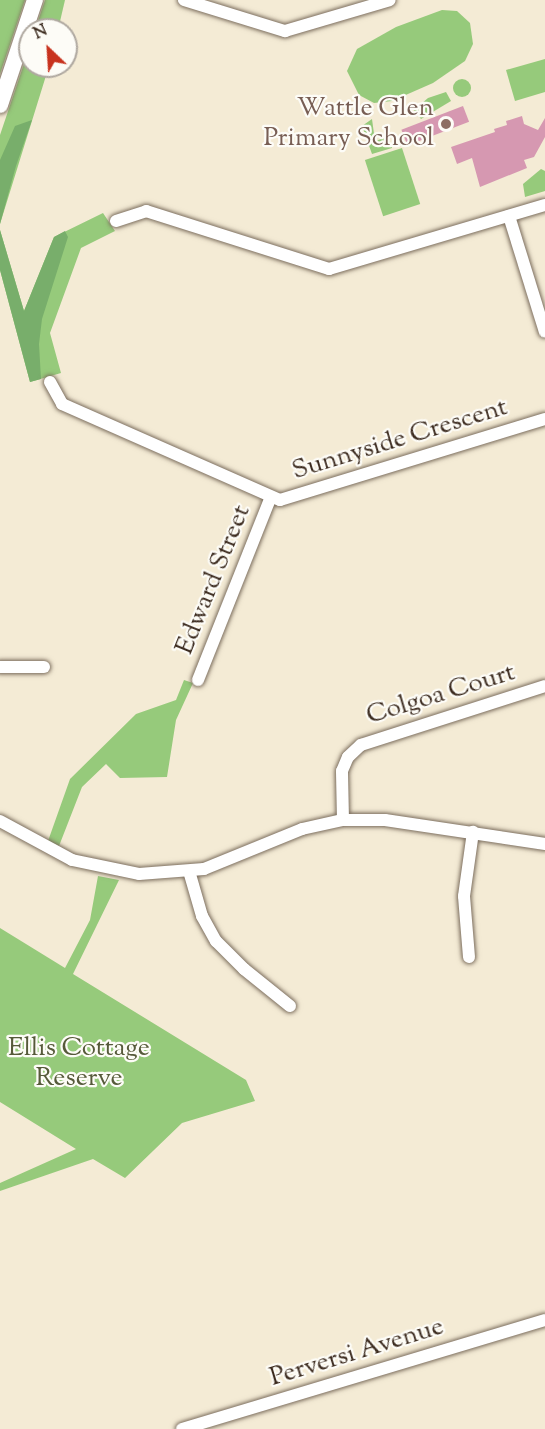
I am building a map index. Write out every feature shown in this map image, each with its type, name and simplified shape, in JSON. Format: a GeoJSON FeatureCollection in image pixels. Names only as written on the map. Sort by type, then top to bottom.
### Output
{"type":"FeatureCollection","features":[{"type":"Feature","properties":{"kind":"main road"},"geometry":{"type":"LineString","coordinates":[[0,105],[35,0]]}},
{"type":"Feature","properties":{"kind":"street"},"geometry":{"type":"LineString","coordinates":[[184,0],[285,31],[390,0]]}},
{"type":"Feature","properties":{"kind":"street"},"geometry":{"type":"LineString","coordinates":[[116,221],[146,211],[329,269],[545,205]]}},
{"type":"Feature","properties":{"kind":"street"},"geometry":{"type":"LineString","coordinates":[[509,216],[545,332]]}},
{"type":"Feature","properties":{"kind":"street","name":"Sunnyside Crescent"},"geometry":{"type":"LineString","coordinates":[[50,382],[62,404],[282,500],[545,419]]}},
{"type":"Feature","properties":{"kind":"street","name":"Edward Street"},"geometry":{"type":"LineString","coordinates":[[198,680],[272,497]]}},
{"type":"Feature","properties":{"kind":"street"},"geometry":{"type":"LineString","coordinates":[[0,667],[44,667]]}},
{"type":"Feature","properties":{"kind":"street","name":"Colgoa Court"},"geometry":{"type":"LineString","coordinates":[[343,820],[342,771],[348,757],[361,745],[545,686]]}},
{"type":"Feature","properties":{"kind":"street"},"geometry":{"type":"LineString","coordinates":[[0,821],[52,851],[96,868],[139,874],[189,871],[237,858],[302,829],[343,820],[375,819],[545,844]]}},
{"type":"Feature","properties":{"kind":"street"},"geometry":{"type":"LineString","coordinates":[[469,957],[464,896],[473,832]]}},
{"type":"Feature","properties":{"kind":"street"},"geometry":{"type":"LineString","coordinates":[[189,871],[202,916],[216,941],[290,1006]]}},
{"type":"Feature","properties":{"kind":"street","name":"Perversi Avenue"},"geometry":{"type":"LineString","coordinates":[[182,1429],[545,1320]]}},
{"type":"Feature","properties":{"kind":"green space"},"geometry":{"type":"Polygon","coordinates":[[[0,0],[25,0],[18,18],[0,74],[0,0]]]}},
{"type":"Feature","properties":{"kind":"green space"},"geometry":{"type":"Polygon","coordinates":[[[45,0],[65,0],[61,18],[39,18],[45,0]]]}},
{"type":"Feature","properties":{"kind":"green space"},"geometry":{"type":"Polygon","coordinates":[[[442,10],[457,11],[470,23],[473,44],[465,61],[433,83],[392,101],[374,103],[359,95],[347,71],[357,49],[396,27],[442,10]]]}},
{"type":"Feature","properties":{"kind":"green space"},"geometry":{"type":"Polygon","coordinates":[[[545,59],[545,92],[515,101],[506,70],[545,59]]]}},
{"type":"Feature","properties":{"kind":"green space"},"geometry":{"type":"Polygon","coordinates":[[[19,78],[45,78],[0,224],[0,135],[19,78]]]}},
{"type":"Feature","properties":{"kind":"green space"},"geometry":{"type":"Polygon","coordinates":[[[462,79],[468,82],[471,88],[468,94],[462,97],[456,94],[453,88],[456,82],[462,79]]]}},
{"type":"Feature","properties":{"kind":"green space"},"geometry":{"type":"Polygon","coordinates":[[[446,92],[451,101],[421,119],[414,110],[428,98],[446,92]]]}},
{"type":"Feature","properties":{"kind":"green space"},"geometry":{"type":"Polygon","coordinates":[[[372,119],[375,141],[388,137],[392,148],[372,154],[362,126],[372,119]]]}},
{"type":"Feature","properties":{"kind":"green space"},"geometry":{"type":"Polygon","coordinates":[[[32,120],[0,224],[0,160],[15,126],[32,120]]]}},
{"type":"Feature","properties":{"kind":"green space"},"geometry":{"type":"Polygon","coordinates":[[[402,148],[420,204],[383,216],[365,160],[402,148]]]}},
{"type":"Feature","properties":{"kind":"green space"},"geometry":{"type":"Polygon","coordinates":[[[541,169],[545,171],[545,191],[525,197],[523,184],[541,169]]]}},
{"type":"Feature","properties":{"kind":"green space"},"geometry":{"type":"Polygon","coordinates":[[[103,213],[115,231],[81,248],[50,333],[61,373],[30,382],[0,270],[0,230],[24,311],[54,237],[103,213]]]}},
{"type":"Feature","properties":{"kind":"green space"},"geometry":{"type":"Polygon","coordinates":[[[0,230],[24,311],[54,237],[65,231],[68,237],[42,319],[39,344],[41,379],[30,382],[0,270],[0,230]]]}},
{"type":"Feature","properties":{"kind":"green space"},"geometry":{"type":"Polygon","coordinates":[[[184,680],[193,683],[176,720],[167,777],[120,778],[106,764],[82,787],[59,846],[48,841],[70,779],[136,714],[176,700],[184,680]]]}},
{"type":"Feature","properties":{"kind":"green space","name":"Ellis Cottage Reserve"},"geometry":{"type":"Polygon","coordinates":[[[98,876],[119,880],[73,974],[246,1080],[255,1101],[182,1123],[125,1178],[93,1159],[0,1191],[0,1183],[76,1149],[0,1102],[0,928],[65,968],[90,920],[98,876]]]}},
{"type":"Feature","properties":{"kind":"building"},"geometry":{"type":"Polygon","coordinates":[[[463,106],[469,122],[407,146],[401,130],[463,106]]]}},
{"type":"Feature","properties":{"kind":"building"},"geometry":{"type":"Polygon","coordinates":[[[522,116],[524,124],[538,130],[545,118],[545,137],[534,157],[524,160],[527,168],[480,187],[472,158],[457,164],[451,147],[495,132],[494,129],[507,125],[506,121],[522,116]]]}},
{"type":"Feature","properties":{"kind":"place","name":"Wattle Glen Primary School"},"geometry":{"type":"Point","coordinates":[446,124]}}]}
